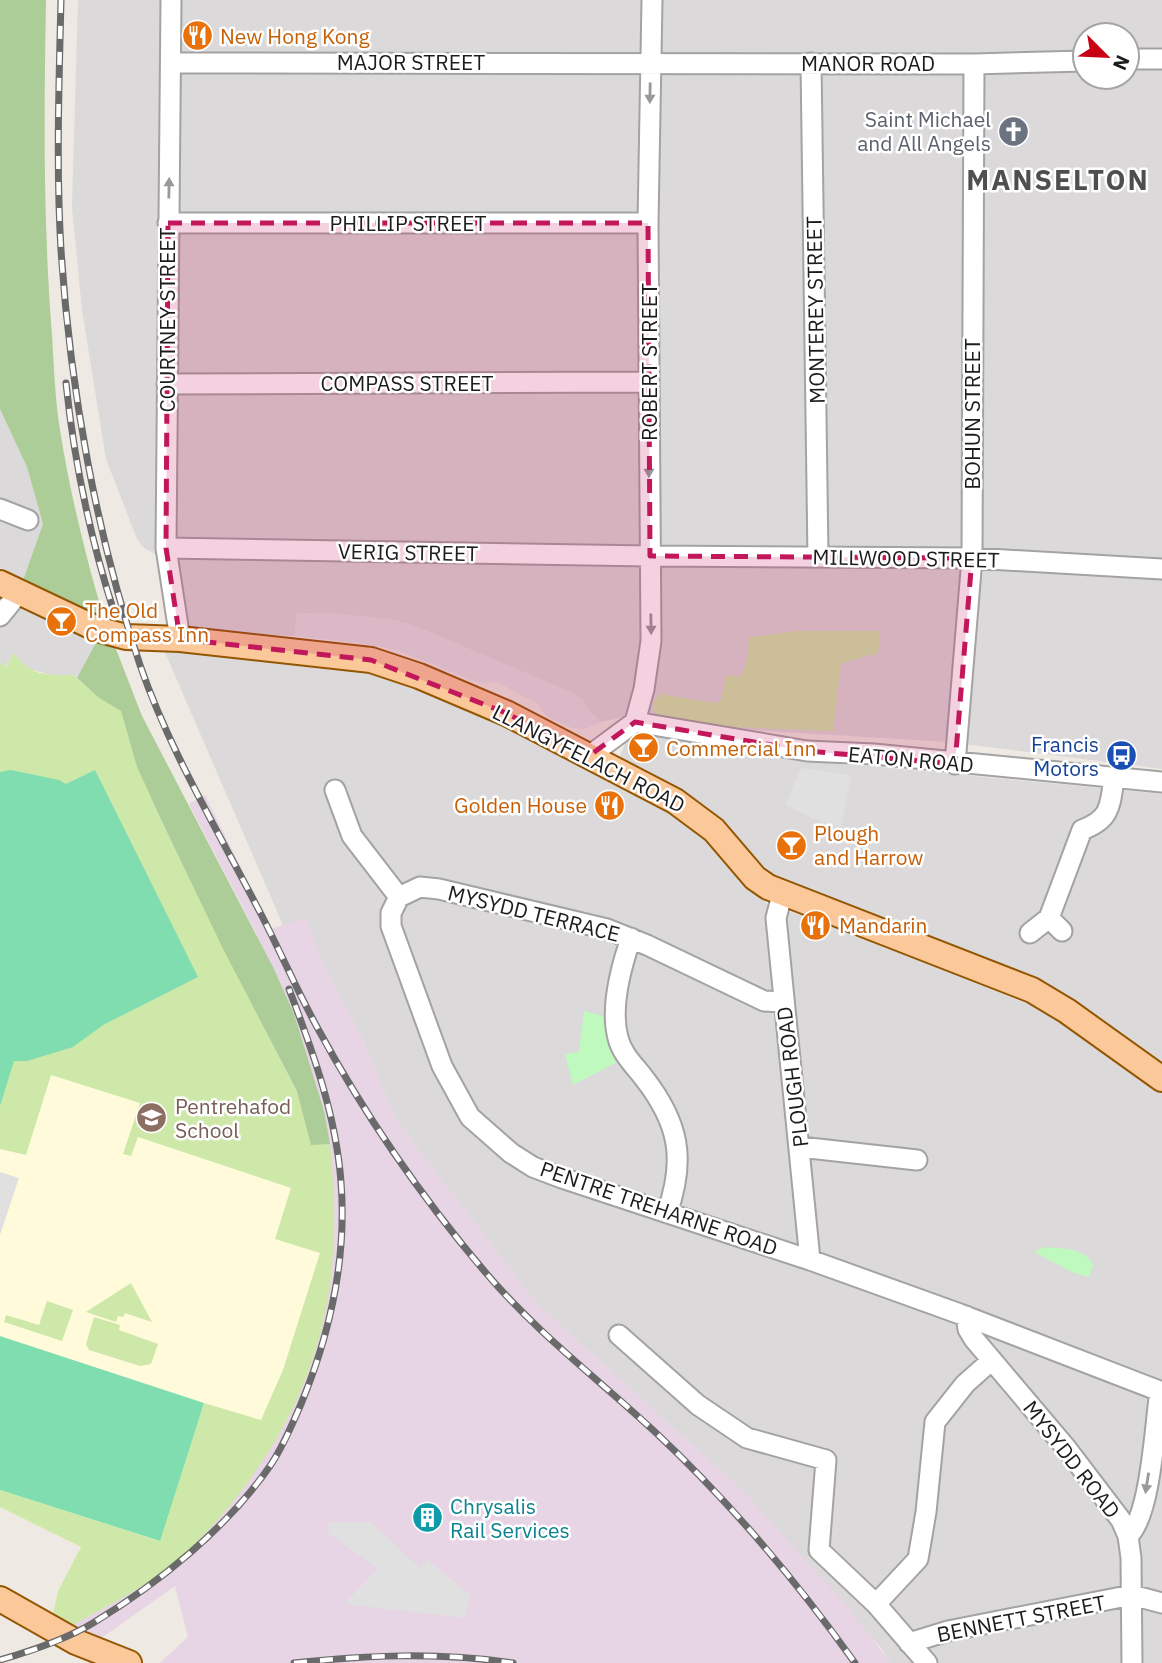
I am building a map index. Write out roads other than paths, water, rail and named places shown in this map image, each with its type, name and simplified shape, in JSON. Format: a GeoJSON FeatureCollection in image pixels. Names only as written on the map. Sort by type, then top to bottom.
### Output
{"type":"FeatureCollection","features":[{"type":"Feature","properties":{"kind":"main road","name":"LLANGYFELACH ROAD"},"geometry":{"type":"LineString","coordinates":[[9,588],[108,632],[126,637],[180,639],[371,660],[419,676],[495,708],[697,815],[729,844],[755,878],[782,895],[1032,990],[1067,1011],[1162,1079]]}},
{"type":"Feature","properties":{"kind":"main road"},"geometry":{"type":"LineString","coordinates":[[0,1599],[76,1642],[129,1663]]}},
{"type":"Feature","properties":{"kind":"street","name":"COURTNEY STREET"},"geometry":{"type":"LineString","coordinates":[[171,0],[166,548],[180,639]]}},
{"type":"Feature","properties":{"kind":"street","name":"ROBERT STREET"},"geometry":{"type":"LineString","coordinates":[[635,722],[645,690],[651,641],[648,223],[652,0]]}},
{"type":"Feature","properties":{"kind":"street"},"geometry":{"type":"LineString","coordinates":[[1141,59],[1162,58]]}},
{"type":"Feature","properties":{"kind":"street","name":"MANOR ROAD"},"geometry":{"type":"LineString","coordinates":[[650,62],[974,64],[1071,61]]}},
{"type":"Feature","properties":{"kind":"street","name":"MAJOR STREET"},"geometry":{"type":"LineString","coordinates":[[171,63],[650,62]]}},
{"type":"Feature","properties":{"kind":"street","name":"MONTEREY STREET"},"geometry":{"type":"LineString","coordinates":[[811,62],[818,557]]}},
{"type":"Feature","properties":{"kind":"street","name":"BOHUN STREET"},"geometry":{"type":"LineString","coordinates":[[955,764],[972,558],[974,64]]}},
{"type":"Feature","properties":{"kind":"street","name":"PHILLIP STREET"},"geometry":{"type":"LineString","coordinates":[[168,223],[648,223]]}},
{"type":"Feature","properties":{"kind":"street","name":"COMPASS STREET"},"geometry":{"type":"LineString","coordinates":[[167,384],[648,382]]}},
{"type":"Feature","properties":{"kind":"street"},"geometry":{"type":"LineString","coordinates":[[0,509],[28,520]]}},
{"type":"Feature","properties":{"kind":"street","name":"VERIG STREET"},"geometry":{"type":"LineString","coordinates":[[166,548],[649,556]]}},
{"type":"Feature","properties":{"kind":"street","name":"MILLWOOD STREET"},"geometry":{"type":"LineString","coordinates":[[649,556],[972,558],[1162,569]]}},
{"type":"Feature","properties":{"kind":"street"},"geometry":{"type":"LineString","coordinates":[[0,616],[9,588]]}},
{"type":"Feature","properties":{"kind":"street"},"geometry":{"type":"LineString","coordinates":[[589,756],[635,722]]}},
{"type":"Feature","properties":{"kind":"street","name":"EATON ROAD"},"geometry":{"type":"LineString","coordinates":[[635,722],[807,751],[874,754],[955,764],[1162,782]]}},
{"type":"Feature","properties":{"kind":"street"},"geometry":{"type":"LineString","coordinates":[[1030,933],[1055,924],[1082,830],[1105,817],[1110,807],[1114,778]]}},
{"type":"Feature","properties":{"kind":"street"},"geometry":{"type":"LineString","coordinates":[[335,790],[345,839],[399,897]]}},
{"type":"Feature","properties":{"kind":"street","name":"MYSYDD TERRACE"},"geometry":{"type":"LineString","coordinates":[[399,897],[420,887],[439,888],[607,929],[764,1001],[783,1002]]}},
{"type":"Feature","properties":{"kind":"street","name":"PLOUGH ROAD"},"geometry":{"type":"LineString","coordinates":[[782,895],[776,918],[810,1260]]}},
{"type":"Feature","properties":{"kind":"street","name":"PENTRE TREHARNE ROAD"},"geometry":{"type":"LineString","coordinates":[[399,897],[391,913],[391,926],[442,1066],[470,1117],[511,1153],[533,1167],[810,1260],[1161,1391]]}},
{"type":"Feature","properties":{"kind":"street"},"geometry":{"type":"LineString","coordinates":[[631,938],[618,992],[617,1036],[627,1058],[660,1100],[675,1136],[678,1171],[676,1187],[667,1213]]}},
{"type":"Feature","properties":{"kind":"street"},"geometry":{"type":"LineString","coordinates":[[800,1147],[918,1160]]}},
{"type":"Feature","properties":{"kind":"street","name":"MYSYDD ROAD"},"geometry":{"type":"LineString","coordinates":[[965,1317],[968,1329],[1067,1449],[1121,1520],[1128,1536],[1132,1595],[1132,1663]]}},
{"type":"Feature","properties":{"kind":"street"},"geometry":{"type":"LineString","coordinates":[[619,1335],[698,1405],[747,1438],[826,1460],[819,1550],[876,1604],[927,1663]]}},
{"type":"Feature","properties":{"kind":"street"},"geometry":{"type":"LineString","coordinates":[[876,1604],[918,1559],[926,1512],[935,1422],[965,1384],[992,1360]]}},
{"type":"Feature","properties":{"kind":"street"},"geometry":{"type":"LineString","coordinates":[[1128,1536],[1137,1526],[1143,1505],[1161,1391]]}},
{"type":"Feature","properties":{"kind":"street"},"geometry":{"type":"LineString","coordinates":[[1132,1595],[1162,1604]]}},
{"type":"Feature","properties":{"kind":"street","name":"BENNETT STREET"},"geometry":{"type":"LineString","coordinates":[[909,1643],[948,1631],[1132,1595]]}},
{"type":"Feature","properties":{"kind":"railway"},"geometry":{"type":"LineString","coordinates":[[61,0],[59,219],[65,302],[78,407],[98,513],[124,615],[140,665],[182,764],[335,1059],[374,1123],[439,1215],[505,1295],[654,1431],[735,1513],[785,1571],[855,1663]]}},
{"type":"Feature","properties":{"kind":"railway"},"geometry":{"type":"LineString","coordinates":[[66,383],[84,499],[114,612]]}},
{"type":"Feature","properties":{"kind":"railway"},"geometry":{"type":"LineString","coordinates":[[0,1660],[82,1629],[118,1607],[190,1553],[233,1511],[275,1459],[298,1412],[320,1351],[334,1296],[339,1268],[342,1211],[338,1157],[329,1108],[289,989]]}},
{"type":"Feature","properties":{"kind":"railway"},"geometry":{"type":"LineString","coordinates":[[294,1663],[404,1656],[458,1657],[513,1663]]}},
{"type":"Feature","properties":{"kind":"place","name":"New Hong Kong"},"geometry":{"type":"Point","coordinates":[197,36]}},
{"type":"Feature","properties":{"kind":"place","name":"Saint Michael and All Angels"},"geometry":{"type":"Point","coordinates":[1014,131]}},
{"type":"Feature","properties":{"kind":"place","name":"The Old Compass Inn"},"geometry":{"type":"Point","coordinates":[62,622]}},
{"type":"Feature","properties":{"kind":"place","name":"Commercial Inn"},"geometry":{"type":"Point","coordinates":[643,748]}},
{"type":"Feature","properties":{"kind":"place","name":"Francis Motors"},"geometry":{"type":"Point","coordinates":[1122,756]}},
{"type":"Feature","properties":{"kind":"place","name":"Golden House"},"geometry":{"type":"Point","coordinates":[610,805]}},
{"type":"Feature","properties":{"kind":"place","name":"Plough and Harrow"},"geometry":{"type":"Point","coordinates":[791,845]}},
{"type":"Feature","properties":{"kind":"place","name":"Mandarin"},"geometry":{"type":"Point","coordinates":[816,925]}},
{"type":"Feature","properties":{"kind":"place","name":"Pentrehafod School"},"geometry":{"type":"Point","coordinates":[152,1118]}},
{"type":"Feature","properties":{"kind":"place","name":"Chrysalis Rail Services"},"geometry":{"type":"Point","coordinates":[427,1518]}},
{"type":"Feature","properties":{"kind":"district","name":"MANSELTON"},"geometry":{"type":"Point","coordinates":[1058,179]}}]}
